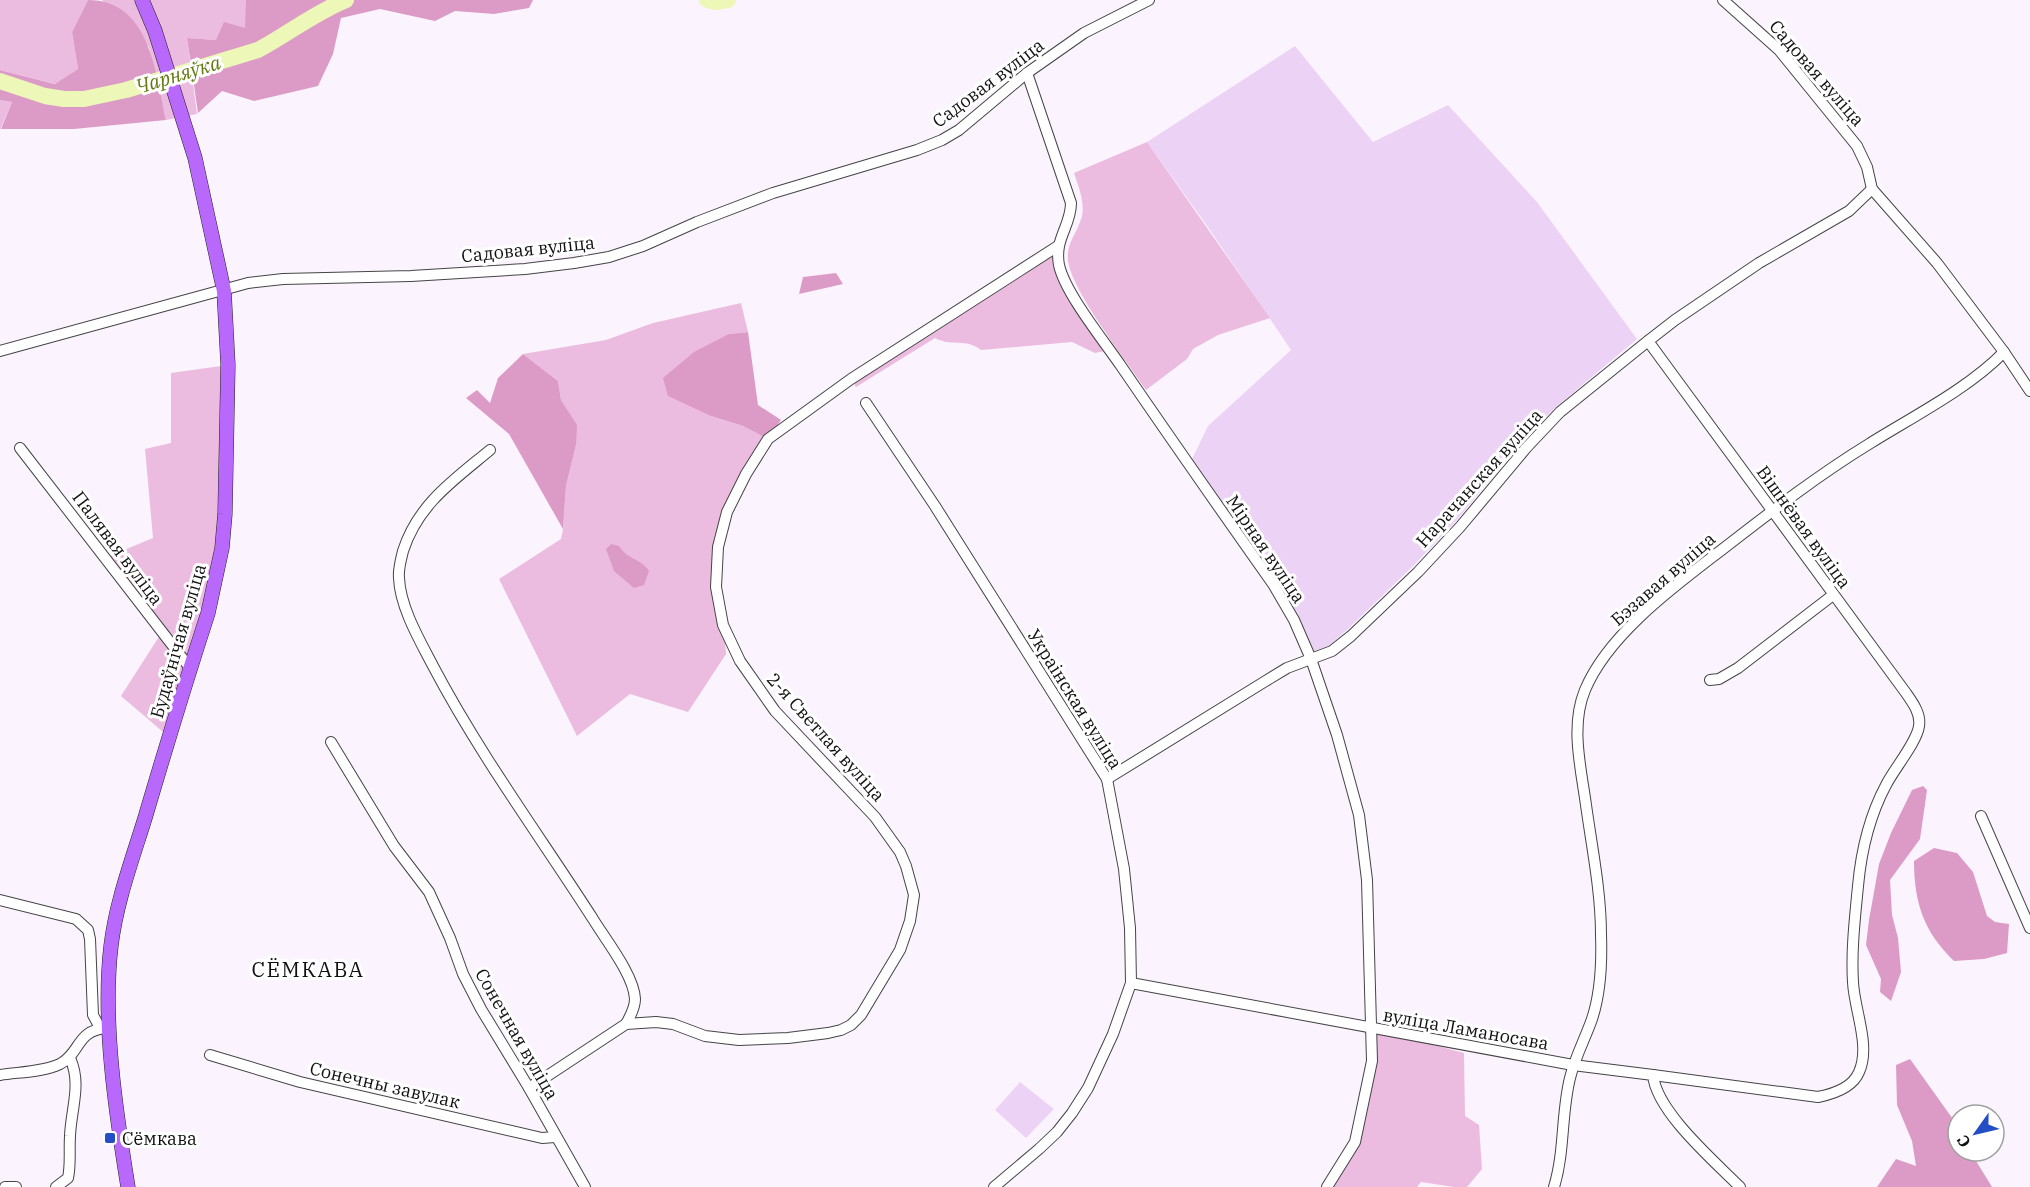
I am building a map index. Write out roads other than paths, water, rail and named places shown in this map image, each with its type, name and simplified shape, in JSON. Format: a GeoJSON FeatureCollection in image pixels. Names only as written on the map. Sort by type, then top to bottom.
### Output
{"type":"FeatureCollection","features":[{"type":"Feature","properties":{"kind":"main road","name":"Будаўнічая вуліца"},"geometry":{"type":"LineString","coordinates":[[128,1187],[105,1028],[111,945],[116,917],[208,613],[222,548],[228,366],[224,291],[195,158],[155,31],[142,0]]}},
{"type":"Feature","properties":{"kind":"street","name":"Садовая вуліца"},"geometry":{"type":"LineString","coordinates":[[0,351],[248,283],[283,279],[411,276],[525,269],[609,257],[643,246],[697,222],[773,193],[917,150],[942,140],[958,130],[1027,73],[1084,33],[1149,0]]}},
{"type":"Feature","properties":{"kind":"street","name":"Садовая вуліца"},"geometry":{"type":"LineString","coordinates":[[1723,0],[1779,50],[1857,146],[1872,189]]}},
{"type":"Feature","properties":{"kind":"street"},"geometry":{"type":"LineString","coordinates":[[1027,73],[1071,203],[1069,219],[1058,246]]}},
{"type":"Feature","properties":{"kind":"street"},"geometry":{"type":"LineString","coordinates":[[1872,189],[1937,263],[2004,352],[2030,391]]}},
{"type":"Feature","properties":{"kind":"street","name":"Нарачанская вуліца"},"geometry":{"type":"LineString","coordinates":[[1107,779],[1272,677],[1332,651],[1352,636],[1418,572],[1560,412],[1675,320],[1759,263],[1849,211],[1872,189]]}},
{"type":"Feature","properties":{"kind":"street","name":"Мірная вуліца"},"geometry":{"type":"LineString","coordinates":[[1058,246],[1060,267],[1076,299],[1273,584],[1294,620],[1311,659],[1337,735],[1359,815],[1367,880],[1372,1061],[1355,1142],[1327,1187]]}},
{"type":"Feature","properties":{"kind":"street","name":"2-я Светлая вуліца"},"geometry":{"type":"LineString","coordinates":[[529,1088],[626,1024],[656,1022],[674,1024],[705,1036],[739,1040],[788,1038],[841,1030],[851,1025],[861,1015],[900,950],[910,921],[914,895],[906,866],[900,852],[874,817],[775,711],[741,661],[723,625],[716,587],[718,547],[727,512],[746,474],[768,439],[851,379],[1058,246]]}},
{"type":"Feature","properties":{"kind":"street","name":"Вішнёвая вуліца"},"geometry":{"type":"LineString","coordinates":[[1648,341],[1913,704],[1920,722],[1916,738]]}},
{"type":"Feature","properties":{"kind":"street","name":"Бэзавая вуліца"},"geometry":{"type":"LineString","coordinates":[[1554,1187],[1560,1162],[1567,1094],[1573,1065],[1598,997],[1601,956],[1598,887],[1578,750],[1580,709],[1584,693],[1601,660],[1641,617],[1674,587],[1772,511],[1859,450],[1976,376],[2004,352]]}},
{"type":"Feature","properties":{"kind":"street","name":"Украінская вуліца"},"geometry":{"type":"LineString","coordinates":[[866,403],[941,516],[1107,779],[1124,869],[1130,928],[1131,982],[1113,1034],[1088,1088],[1072,1113],[1057,1132],[994,1187]]}},
{"type":"Feature","properties":{"kind":"street","name":"Палявая вуліца"},"geometry":{"type":"LineString","coordinates":[[20,448],[190,669]]}},
{"type":"Feature","properties":{"kind":"street"},"geometry":{"type":"LineString","coordinates":[[490,450],[426,506],[404,551],[399,577],[403,598],[416,634],[476,743],[624,968],[635,999],[632,1013],[626,1024]]}},
{"type":"Feature","properties":{"kind":"street"},"geometry":{"type":"LineString","coordinates":[[1710,680],[1719,679],[1738,668],[1833,595]]}},
{"type":"Feature","properties":{"kind":"street","name":"вуліца Ламаносава"},"geometry":{"type":"LineString","coordinates":[[1131,982],[1573,1065],[1818,1097],[1830,1095],[1851,1083],[1858,1075],[1863,1063],[1864,1050],[1853,980],[1860,869],[1868,833],[1884,789],[1916,738]]}},
{"type":"Feature","properties":{"kind":"street","name":"Сонечная вуліца"},"geometry":{"type":"LineString","coordinates":[[331,742],[394,846],[429,892],[463,974],[481,1009],[585,1187]]}},
{"type":"Feature","properties":{"kind":"street"},"geometry":{"type":"LineString","coordinates":[[1981,816],[2030,928]]}},
{"type":"Feature","properties":{"kind":"street"},"geometry":{"type":"LineString","coordinates":[[0,900],[76,919],[88,930],[93,1015],[105,1028],[86,1035],[70,1058],[58,1065],[0,1075]]}},
{"type":"Feature","properties":{"kind":"street","name":"Сонечны завулак"},"geometry":{"type":"LineString","coordinates":[[210,1055],[300,1082],[384,1102],[542,1138],[555,1137]]}},
{"type":"Feature","properties":{"kind":"street"},"geometry":{"type":"LineString","coordinates":[[56,1187],[68,1178],[71,1166],[70,1135],[76,1092],[75,1068],[70,1058]]}},
{"type":"Feature","properties":{"kind":"street"},"geometry":{"type":"LineString","coordinates":[[1653,1075],[1657,1091],[1670,1112],[1740,1187]]}},
{"type":"Feature","properties":{"kind":"street"},"geometry":{"type":"LineString","coordinates":[[5,1187],[16,1187]]}},
{"type":"Feature","properties":{"kind":"waterway","name":"Чарняўка"},"geometry":{"type":"LineString","coordinates":[[0,81],[45,96],[64,99],[84,99],[126,90],[258,50],[346,0]]}},
{"type":"Feature","properties":{"kind":"waterway","name":"Чарняўка"},"geometry":{"type":"LineString","coordinates":[[707,0],[715,2],[728,0]]}},
{"type":"Feature","properties":{"kind":"place","name":"Сёмкава"},"geometry":{"type":"Point","coordinates":[110,1138]}},
{"type":"Feature","properties":{"kind":"district","name":"СЁМКАВА"},"geometry":{"type":"Point","coordinates":[308,969]}}]}
